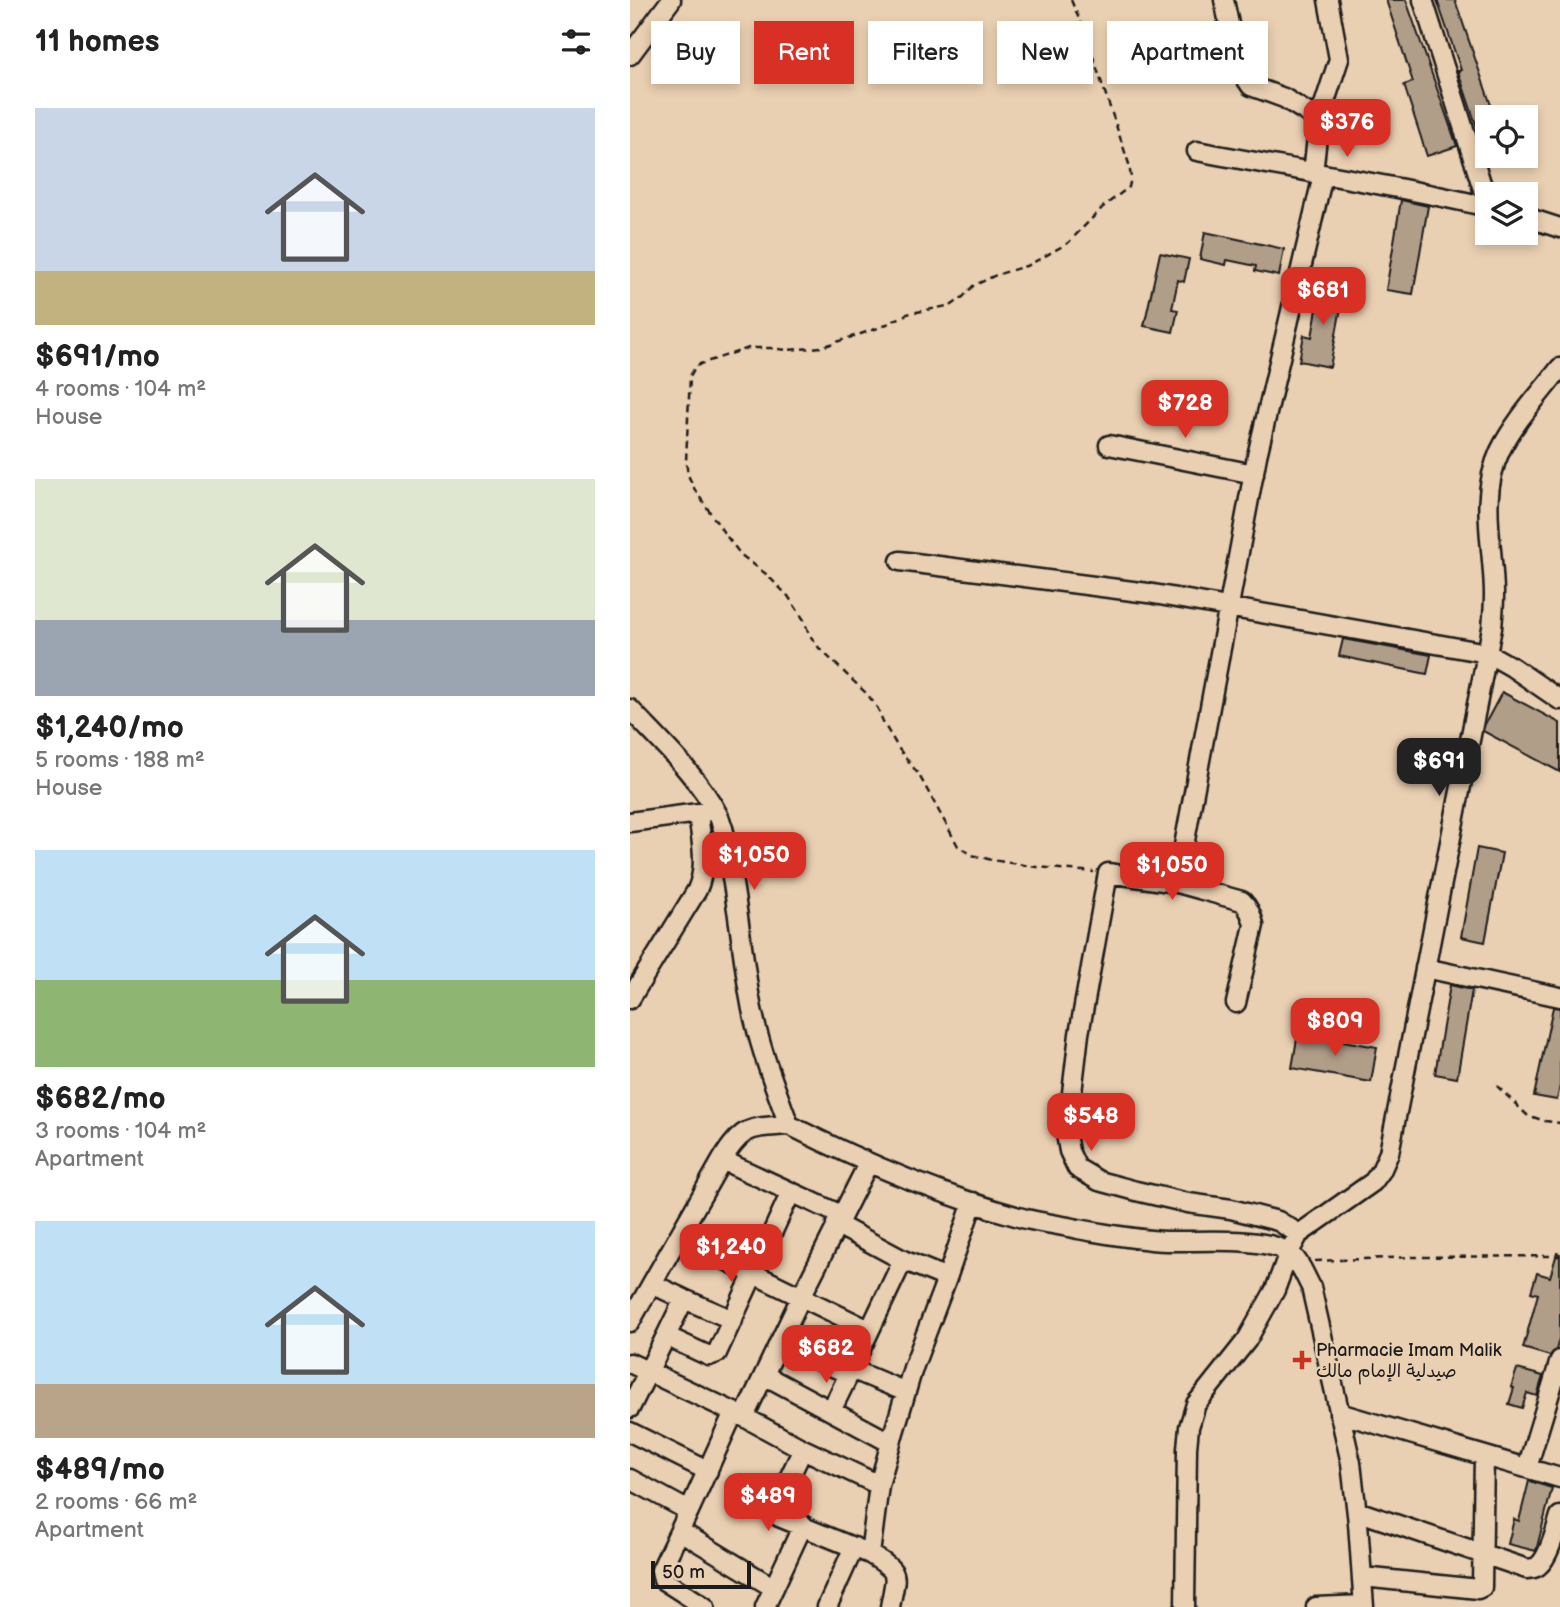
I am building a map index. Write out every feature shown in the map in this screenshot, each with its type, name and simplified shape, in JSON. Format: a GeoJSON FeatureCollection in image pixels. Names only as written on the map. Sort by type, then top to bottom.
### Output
{"type":"FeatureCollection","features":[{"type":"Feature","properties":{"kind":"street"},"geometry":{"type":"LineString","coordinates":[[630,55],[671,0]]}},
{"type":"Feature","properties":{"kind":"street"},"geometry":{"type":"LineString","coordinates":[[1224,0],[1238,66],[1251,86],[1284,99],[1319,120]]}},
{"type":"Feature","properties":{"kind":"street"},"geometry":{"type":"LineString","coordinates":[[1177,883],[1254,474],[1318,174],[1319,120],[1339,59],[1328,0]]}},
{"type":"Feature","properties":{"kind":"street"},"geometry":{"type":"LineString","coordinates":[[1423,0],[1480,182]]}},
{"type":"Feature","properties":{"kind":"street"},"geometry":{"type":"LineString","coordinates":[[1197,151],[1475,203]]}},
{"type":"Feature","properties":{"kind":"street"},"geometry":{"type":"LineString","coordinates":[[1538,221],[1560,228]]}},
{"type":"Feature","properties":{"kind":"street"},"geometry":{"type":"LineString","coordinates":[[1185,1607],[1187,1448],[1196,1404],[1247,1340],[1294,1258],[1299,1234],[1373,1182],[1389,1153],[1492,628],[1494,596],[1488,525],[1489,492],[1499,453],[1509,435],[1560,368]]}},
{"type":"Feature","properties":{"kind":"street"},"geometry":{"type":"LineString","coordinates":[[1109,445],[1254,474]]}},
{"type":"Feature","properties":{"kind":"street"},"geometry":{"type":"LineString","coordinates":[[900,561],[1148,593],[1487,653],[1560,700]]}},
{"type":"Feature","properties":{"kind":"street"},"geometry":{"type":"LineString","coordinates":[[630,709],[686,769],[715,810],[724,831],[749,996],[767,1063],[789,1125]]}},
{"type":"Feature","properties":{"kind":"street"},"geometry":{"type":"LineString","coordinates":[[630,821],[715,810]]}},
{"type":"Feature","properties":{"kind":"street"},"geometry":{"type":"LineString","coordinates":[[630,999],[697,890],[702,877],[704,860],[698,814]]}},
{"type":"Feature","properties":{"kind":"street"},"geometry":{"type":"LineString","coordinates":[[1236,1003],[1254,925],[1249,910],[1242,901],[1177,883],[1108,873],[1079,1034],[1066,1134],[1069,1151],[1077,1168],[1099,1181],[1188,1203],[1231,1209],[1267,1218],[1278,1221],[1299,1234]]}},
{"type":"Feature","properties":{"kind":"street"},"geometry":{"type":"LineString","coordinates":[[1425,968],[1560,997]]}},
{"type":"Feature","properties":{"kind":"street"},"geometry":{"type":"LineString","coordinates":[[630,1322],[722,1160],[737,1137],[755,1128],[789,1125],[868,1164],[938,1191],[1028,1219],[1119,1236],[1167,1241],[1253,1242],[1270,1245],[1294,1258],[1311,1287],[1351,1463],[1357,1511],[1364,1606],[1315,1607]]}},
{"type":"Feature","properties":{"kind":"street"},"geometry":{"type":"LineString","coordinates":[[722,1160],[791,1192],[903,1259],[947,1278]]}},
{"type":"Feature","properties":{"kind":"street"},"geometry":{"type":"LineString","coordinates":[[705,1607],[663,1580],[661,1570],[708,1471],[764,1375],[838,1220],[868,1164]]}},
{"type":"Feature","properties":{"kind":"street"},"geometry":{"type":"LineString","coordinates":[[666,1336],[709,1356],[717,1353],[791,1192]]}},
{"type":"Feature","properties":{"kind":"street"},"geometry":{"type":"LineString","coordinates":[[827,1607],[862,1550],[913,1368],[973,1202]]}},
{"type":"Feature","properties":{"kind":"street"},"geometry":{"type":"LineString","coordinates":[[678,1237],[870,1330]]}},
{"type":"Feature","properties":{"kind":"street"},"geometry":{"type":"LineString","coordinates":[[831,1411],[903,1259]]}},
{"type":"Feature","properties":{"kind":"street"},"geometry":{"type":"LineString","coordinates":[[652,1284],[733,1320]]}},
{"type":"Feature","properties":{"kind":"street"},"geometry":{"type":"LineString","coordinates":[[630,1408],[684,1299]]}},
{"type":"Feature","properties":{"kind":"street"},"geometry":{"type":"LineString","coordinates":[[779,1343],[906,1392]]}},
{"type":"Feature","properties":{"kind":"street"},"geometry":{"type":"LineString","coordinates":[[1527,1468],[1560,1360]]}},
{"type":"Feature","properties":{"kind":"street"},"geometry":{"type":"LineString","coordinates":[[630,1363],[739,1414],[803,1449],[879,1485]]}},
{"type":"Feature","properties":{"kind":"street"},"geometry":{"type":"LineString","coordinates":[[764,1375],[891,1443]]}},
{"type":"Feature","properties":{"kind":"street"},"geometry":{"type":"LineString","coordinates":[[1339,1413],[1560,1478]]}},
{"type":"Feature","properties":{"kind":"street"},"geometry":{"type":"LineString","coordinates":[[630,1432],[708,1471]]}},
{"type":"Feature","properties":{"kind":"street"},"geometry":{"type":"LineString","coordinates":[[803,1449],[777,1503],[779,1517],[862,1550],[890,1566],[895,1577],[890,1607]]}},
{"type":"Feature","properties":{"kind":"street"},"geometry":{"type":"LineString","coordinates":[[1363,1577],[1480,1589],[1483,1586],[1484,1456]]}},
{"type":"Feature","properties":{"kind":"street"},"geometry":{"type":"LineString","coordinates":[[630,1479],[689,1511]]}},
{"type":"Feature","properties":{"kind":"street"},"geometry":{"type":"LineString","coordinates":[[1357,1511],[1527,1569],[1540,1565],[1560,1516]]}},
{"type":"Feature","properties":{"kind":"street"},"geometry":{"type":"LineString","coordinates":[[765,1607],[803,1525]]}},
{"type":"Feature","properties":{"kind":"street"},"geometry":{"type":"LineString","coordinates":[[680,1531],[774,1588]]}},
{"type":"Feature","properties":{"kind":"path"},"geometry":{"type":"LineString","coordinates":[[1071,0],[1085,33],[1129,164],[1129,187],[1103,207],[1068,243],[1030,265],[996,275],[973,286],[952,305],[907,314],[881,327],[822,347],[789,350],[750,348],[700,364],[690,376],[686,461],[688,475],[695,490],[723,533],[741,555],[766,574],[788,596],[819,648],[868,695],[878,709],[889,733],[919,775],[958,846],[979,858],[1004,863],[1108,873]]}},
{"type":"Feature","properties":{"kind":"path"},"geometry":{"type":"LineString","coordinates":[[1497,1086],[1527,1115],[1560,1123]]}},
{"type":"Feature","properties":{"kind":"path"},"geometry":{"type":"LineString","coordinates":[[1294,1258],[1334,1260],[1560,1256]]}},
{"type":"Feature","properties":{"kind":"building"},"geometry":{"type":"Polygon","coordinates":[[[1386,0],[1406,0],[1457,146],[1427,156],[1404,85],[1413,82],[1386,0]]]}},
{"type":"Feature","properties":{"kind":"building"},"geometry":{"type":"Polygon","coordinates":[[[1437,0],[1455,0],[1491,105],[1475,105],[1475,121],[1458,71],[1461,70],[1437,0]]]}},
{"type":"Feature","properties":{"kind":"building"},"geometry":{"type":"Polygon","coordinates":[[[1401,200],[1428,206],[1413,294],[1386,290],[1401,200]]]}},
{"type":"Feature","properties":{"kind":"building"},"geometry":{"type":"Polygon","coordinates":[[[1205,232],[1284,249],[1279,276],[1255,271],[1256,266],[1227,260],[1226,265],[1200,259],[1205,232]]]}},
{"type":"Feature","properties":{"kind":"building"},"geometry":{"type":"Polygon","coordinates":[[[1160,253],[1189,259],[1184,282],[1178,280],[1172,309],[1178,310],[1173,332],[1144,326],[1160,253]]]}},
{"type":"Feature","properties":{"kind":"building"},"geometry":{"type":"Polygon","coordinates":[[[1313,286],[1344,291],[1330,367],[1299,361],[1304,335],[1312,337],[1317,309],[1309,308],[1313,286]]]}},
{"type":"Feature","properties":{"kind":"building"},"geometry":{"type":"Polygon","coordinates":[[[1343,639],[1431,655],[1427,674],[1339,656],[1343,639]]]}},
{"type":"Feature","properties":{"kind":"building"},"geometry":{"type":"Polygon","coordinates":[[[1502,692],[1560,723],[1560,772],[1483,731],[1502,692]]]}},
{"type":"Feature","properties":{"kind":"building"},"geometry":{"type":"Polygon","coordinates":[[[1477,848],[1502,853],[1485,942],[1461,937],[1477,848]]]}},
{"type":"Feature","properties":{"kind":"building"},"geometry":{"type":"Polygon","coordinates":[[[1450,985],[1472,990],[1457,1078],[1435,1074],[1450,985]]]}},
{"type":"Feature","properties":{"kind":"building"},"geometry":{"type":"Polygon","coordinates":[[[1553,1007],[1560,1008],[1560,1086],[1557,1100],[1534,1096],[1553,1007]]]}},
{"type":"Feature","properties":{"kind":"building"},"geometry":{"type":"Polygon","coordinates":[[[1298,1033],[1377,1047],[1371,1082],[1292,1068],[1298,1033]]]}},
{"type":"Feature","properties":{"kind":"building"},"geometry":{"type":"Polygon","coordinates":[[[1557,1253],[1560,1254],[1560,1335],[1556,1350],[1550,1356],[1523,1348],[1538,1294],[1531,1292],[1537,1273],[1550,1277],[1557,1253]]]}},
{"type":"Feature","properties":{"kind":"building"},"geometry":{"type":"Polygon","coordinates":[[[1517,1369],[1543,1376],[1537,1396],[1527,1393],[1522,1408],[1509,1404],[1517,1369]]]}},
{"type":"Feature","properties":{"kind":"building"},"geometry":{"type":"Polygon","coordinates":[[[1529,1481],[1552,1488],[1536,1551],[1508,1544],[1514,1519],[1519,1521],[1529,1481]]]}},
{"type":"Feature","properties":{"kind":"place","name":"Pharmacie Imam Malik صيدلية الإمام مالك"},"geometry":{"type":"Point","coordinates":[1302,1360]}}]}
